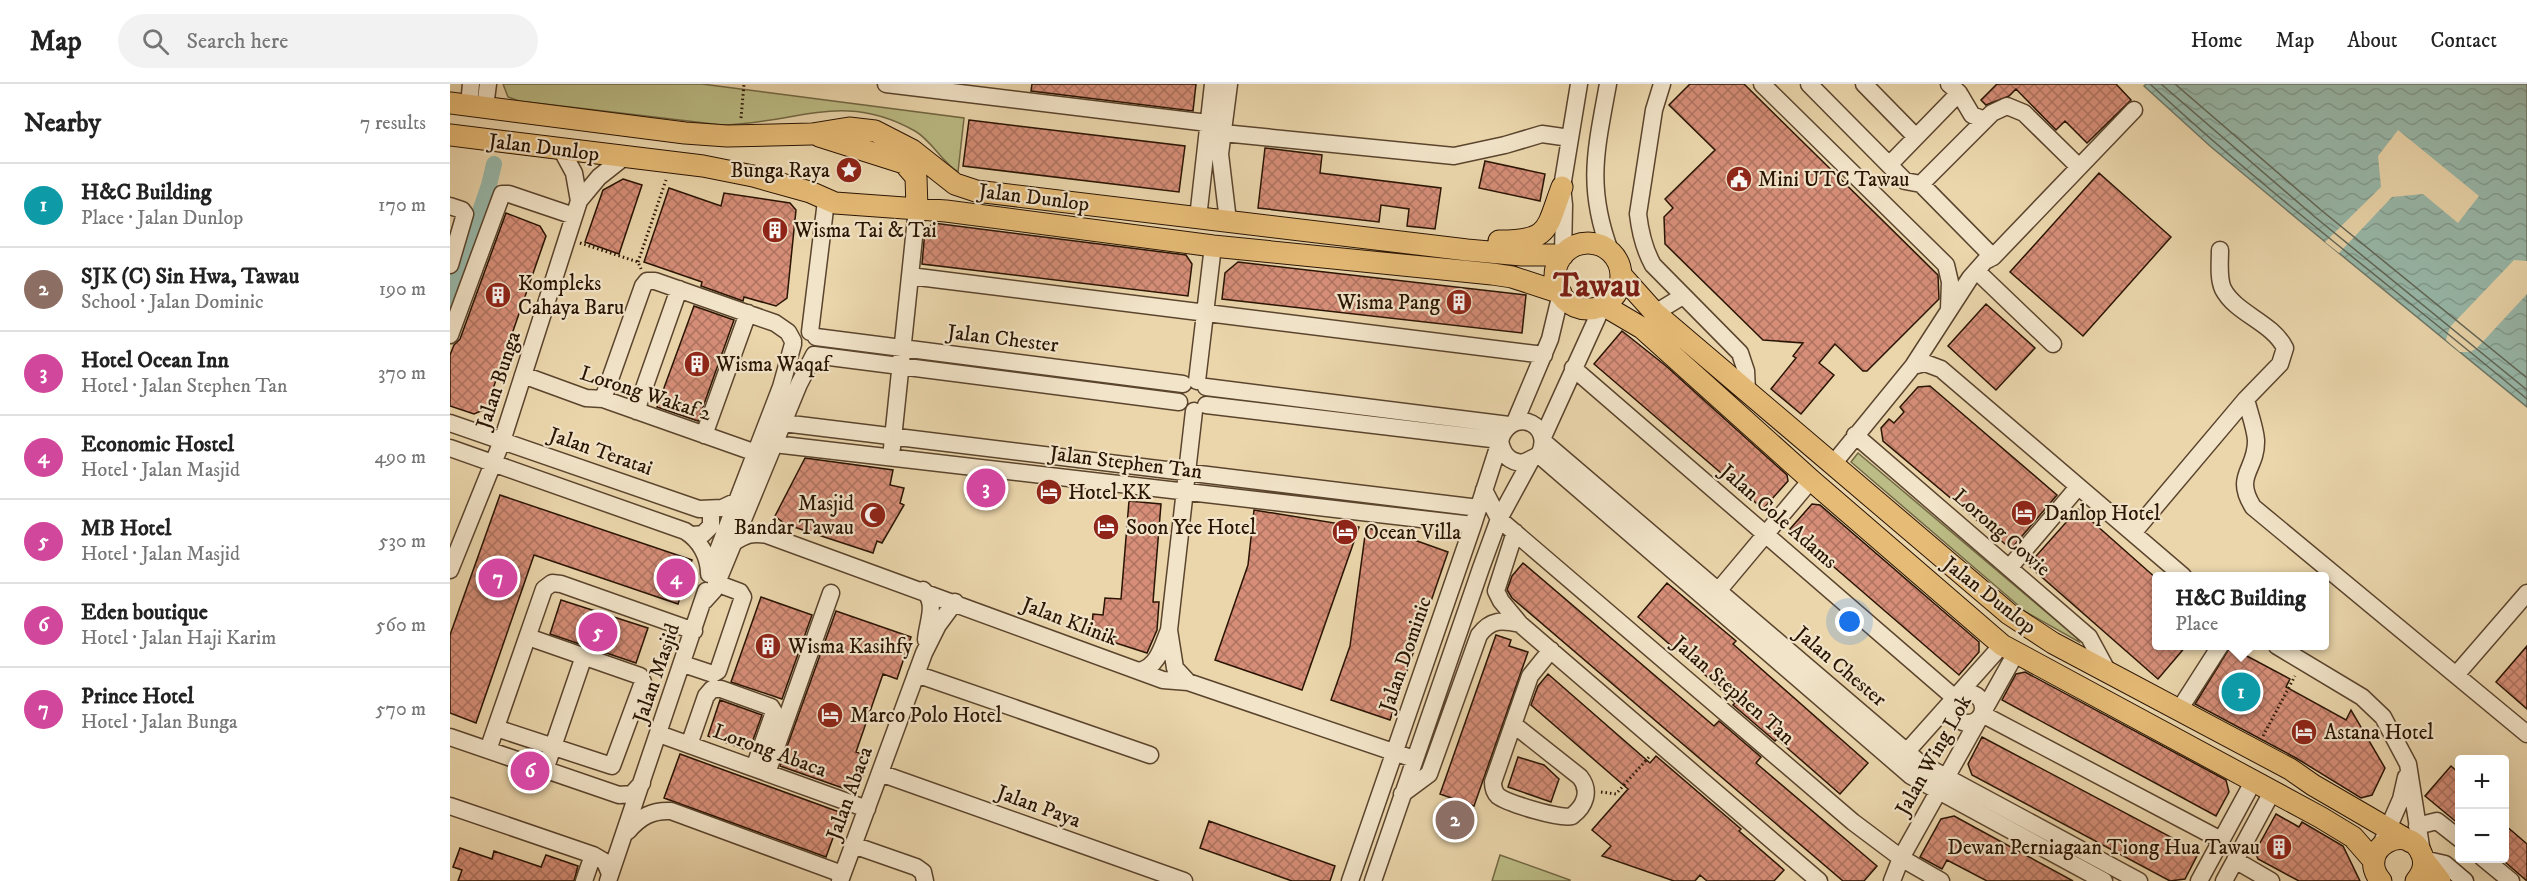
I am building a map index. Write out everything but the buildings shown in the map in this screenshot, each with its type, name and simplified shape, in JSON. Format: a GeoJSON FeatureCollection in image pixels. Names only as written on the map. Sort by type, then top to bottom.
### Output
{"type":"FeatureCollection","features":[{"type":"Feature","properties":{"kind":"main road","name":"Jalan Dunlop"},"geometry":{"type":"LineString","coordinates":[[468,105],[685,133],[726,136],[813,134],[849,128],[875,131],[912,150],[955,184],[976,191],[1467,250],[1522,255],[1563,255]]}},
{"type":"Feature","properties":{"kind":"main road"},"geometry":{"type":"LineString","coordinates":[[813,134],[904,163],[916,177],[917,209]]}},
{"type":"Feature","properties":{"kind":"main road","name":"Jalan Dunlop"},"geometry":{"type":"LineString","coordinates":[[450,135],[703,166],[753,176],[810,192],[826,201],[917,209],[1213,246],[1492,274],[1512,277],[1561,293]]}},
{"type":"Feature","properties":{"kind":"main road"},"geometry":{"type":"LineString","coordinates":[[1467,250],[1489,242],[1525,241],[1538,236],[1550,222],[1562,187]]}},
{"type":"Feature","properties":{"kind":"main road"},"geometry":{"type":"LineString","coordinates":[[1198,218],[1202,231],[1230,236],[1257,249]]}},
{"type":"Feature","properties":{"kind":"main road"},"geometry":{"type":"LineString","coordinates":[[1591,243],[1610,251],[1620,266],[1621,275],[1617,293],[1603,305],[1584,308],[1567,300],[1561,293],[1556,274],[1563,255],[1580,244],[1591,243]]}},
{"type":"Feature","properties":{"kind":"main road","name":"Jalan Dunlop"},"geometry":{"type":"LineString","coordinates":[[1621,275],[1655,313],[1994,602],[2046,639],[2254,750],[2389,828],[2414,834]]}},
{"type":"Feature","properties":{"kind":"main road","name":"Jalan Dunlop"},"geometry":{"type":"LineString","coordinates":[[1603,305],[1642,328],[1852,516],[2009,649],[2344,830],[2360,843],[2374,870]]}},
{"type":"Feature","properties":{"kind":"main road"},"geometry":{"type":"LineString","coordinates":[[1833,464],[1830,478],[1852,516]]}},
{"type":"Feature","properties":{"kind":"main road"},"geometry":{"type":"LineString","coordinates":[[1994,602],[2020,637],[2009,649]]}},
{"type":"Feature","properties":{"kind":"main road"},"geometry":{"type":"LineString","coordinates":[[2230,738],[2274,775],[2276,782],[2272,792]]}},
{"type":"Feature","properties":{"kind":"main road"},"geometry":{"type":"LineString","coordinates":[[2374,870],[2390,840],[2414,834],[2423,860],[2422,873],[2416,881]]}},
{"type":"Feature","properties":{"kind":"main road"},"geometry":{"type":"LineString","coordinates":[[2423,860],[2440,881]]}},
{"type":"Feature","properties":{"kind":"street"},"geometry":{"type":"LineString","coordinates":[[468,105],[471,84]]}},
{"type":"Feature","properties":{"kind":"street"},"geometry":{"type":"LineString","coordinates":[[468,105],[488,84]]}},
{"type":"Feature","properties":{"kind":"street"},"geometry":{"type":"LineString","coordinates":[[886,84],[952,88],[1208,123]]}},
{"type":"Feature","properties":{"kind":"street"},"geometry":{"type":"LineString","coordinates":[[1213,84],[1208,123],[1217,142],[1221,160],[1228,221]]}},
{"type":"Feature","properties":{"kind":"street"},"geometry":{"type":"LineString","coordinates":[[1198,218],[1229,84]]}},
{"type":"Feature","properties":{"kind":"street"},"geometry":{"type":"LineString","coordinates":[[1563,255],[1562,187],[1579,84]]}},
{"type":"Feature","properties":{"kind":"street"},"geometry":{"type":"LineString","coordinates":[[1608,84],[1598,142],[1594,190],[1601,226],[1610,251]]}},
{"type":"Feature","properties":{"kind":"street"},"geometry":{"type":"LineString","coordinates":[[1662,84],[1654,110],[1638,214],[1648,256],[1653,265],[1740,353],[1746,371],[1747,391]]}},
{"type":"Feature","properties":{"kind":"street"},"geometry":{"type":"LineString","coordinates":[[1762,84],[1946,265],[1950,282],[1949,310]]}},
{"type":"Feature","properties":{"kind":"street"},"geometry":{"type":"LineString","coordinates":[[1809,84],[1905,181],[1921,184],[1993,257]]}},
{"type":"Feature","properties":{"kind":"street"},"geometry":{"type":"LineString","coordinates":[[1864,84],[1916,137]]}},
{"type":"Feature","properties":{"kind":"street"},"geometry":{"type":"LineString","coordinates":[[1889,165],[1916,137],[1954,89],[1968,111],[1985,120]]}},
{"type":"Feature","properties":{"kind":"street"},"geometry":{"type":"LineString","coordinates":[[1921,184],[1985,120],[2007,106],[2024,113],[2079,167]]}},
{"type":"Feature","properties":{"kind":"street"},"geometry":{"type":"LineString","coordinates":[[1833,464],[1913,366],[1976,270],[1993,257],[2134,110]]}},
{"type":"Feature","properties":{"kind":"street"},"geometry":{"type":"LineString","coordinates":[[1217,142],[1454,156],[1542,134],[1570,138]]}},
{"type":"Feature","properties":{"kind":"street","name":"Jalan Bunga"},"geometry":{"type":"LineString","coordinates":[[561,149],[574,173],[577,208]]}},
{"type":"Feature","properties":{"kind":"street","name":"Jalan Bunga"},"geometry":{"type":"LineString","coordinates":[[450,570],[502,441],[577,208],[599,177],[623,158]]}},
{"type":"Feature","properties":{"kind":"street"},"geometry":{"type":"LineString","coordinates":[[450,334],[502,194],[577,208]]}},
{"type":"Feature","properties":{"kind":"street"},"geometry":{"type":"LineString","coordinates":[[713,579],[733,543],[819,344],[813,334],[826,201]]}},
{"type":"Feature","properties":{"kind":"street"},"geometry":{"type":"LineString","coordinates":[[450,206],[462,210],[465,214],[450,265]]}},
{"type":"Feature","properties":{"kind":"street"},"geometry":{"type":"LineString","coordinates":[[891,458],[917,209]]}},
{"type":"Feature","properties":{"kind":"street"},"geometry":{"type":"LineString","coordinates":[[1196,384],[1213,246]]}},
{"type":"Feature","properties":{"kind":"street"},"geometry":{"type":"LineString","coordinates":[[2133,533],[2246,399],[2280,364],[2285,348],[2276,335],[2232,299],[2223,288],[2220,250]]}},
{"type":"Feature","properties":{"kind":"street"},"geometry":{"type":"LineString","coordinates":[[1941,369],[1935,355],[1939,339],[1989,270],[1993,257]]}},
{"type":"Feature","properties":{"kind":"street"},"geometry":{"type":"LineString","coordinates":[[910,276],[1544,355]]}},
{"type":"Feature","properties":{"kind":"street"},"geometry":{"type":"LineString","coordinates":[[1983,277],[2053,344]]}},
{"type":"Feature","properties":{"kind":"street"},"geometry":{"type":"LineString","coordinates":[[603,399],[643,286],[647,281],[655,281],[679,289],[782,326],[793,342],[798,355],[806,358],[814,355]]}},
{"type":"Feature","properties":{"kind":"street"},"geometry":{"type":"LineString","coordinates":[[636,411],[679,289]]}},
{"type":"Feature","properties":{"kind":"street"},"geometry":{"type":"LineString","coordinates":[[1512,423],[1529,422],[1535,426],[1539,449],[1516,463],[1509,459],[1501,448],[1500,441],[1505,429],[1512,423],[1544,355],[1555,322],[1561,293]]}},
{"type":"Feature","properties":{"kind":"street"},"geometry":{"type":"LineString","coordinates":[[1655,313],[1683,296]]}},
{"type":"Feature","properties":{"kind":"street","name":"Jalan Dominic"},"geometry":{"type":"LineString","coordinates":[[1372,881],[1499,519],[1539,449],[1573,368],[1603,305]]}},
{"type":"Feature","properties":{"kind":"street"},"geometry":{"type":"LineString","coordinates":[[704,435],[748,313]]}},
{"type":"Feature","properties":{"kind":"street"},"geometry":{"type":"LineString","coordinates":[[793,342],[798,334],[813,334]]}},
{"type":"Feature","properties":{"kind":"street","name":"Jalan Chester"},"geometry":{"type":"LineString","coordinates":[[813,334],[903,348],[1512,423]]}},
{"type":"Feature","properties":{"kind":"street","name":"Jalan Masjid"},"geometry":{"type":"LineString","coordinates":[[609,878],[713,579],[737,501],[781,387],[793,342]]}},
{"type":"Feature","properties":{"kind":"street","name":"Jalan Chester"},"geometry":{"type":"LineString","coordinates":[[814,355],[1179,402]]}},
{"type":"Feature","properties":{"kind":"street"},"geometry":{"type":"LineString","coordinates":[[1913,366],[1925,363],[1941,369],[2178,572]]}},
{"type":"Feature","properties":{"kind":"street","name":"Jalan Cole Adams"},"geometry":{"type":"LineString","coordinates":[[1573,368],[1956,699]]}},
{"type":"Feature","properties":{"kind":"street","name":"Lorong Wakaf 2"},"geometry":{"type":"LineString","coordinates":[[523,375],[586,398],[603,399],[756,453]]}},
{"type":"Feature","properties":{"kind":"street"},"geometry":{"type":"LineString","coordinates":[[1196,384],[1178,392],[1179,402],[1185,409],[1200,408],[1500,441]]}},
{"type":"Feature","properties":{"kind":"street"},"geometry":{"type":"LineString","coordinates":[[1188,682],[1175,669],[1169,630],[1187,472],[1200,408],[1209,396],[1196,384]]}},
{"type":"Feature","properties":{"kind":"street"},"geometry":{"type":"LineString","coordinates":[[2246,399],[2256,438],[2255,450],[2245,476],[2244,486],[2253,507],[2527,734]]}},
{"type":"Feature","properties":{"kind":"street","name":"Jalan Teratai"},"geometry":{"type":"LineString","coordinates":[[450,423],[699,510],[708,510]]}},
{"type":"Feature","properties":{"kind":"street","name":"Jalan Stephen Tan"},"geometry":{"type":"LineString","coordinates":[[783,423],[1479,508]]}},
{"type":"Feature","properties":{"kind":"street","name":"Lorong Cowie"},"geometry":{"type":"LineString","coordinates":[[1855,435],[2089,637],[2108,672]]}},
{"type":"Feature","properties":{"kind":"street","name":"Jalan Dominic"},"geometry":{"type":"LineString","coordinates":[[1350,881],[1500,441]]}},
{"type":"Feature","properties":{"kind":"street","name":"Jalan Stephen Tan"},"geometry":{"type":"LineString","coordinates":[[774,444],[1473,525]]}},
{"type":"Feature","properties":{"kind":"street"},"geometry":{"type":"LineString","coordinates":[[450,448],[685,531],[693,536],[707,560],[713,579],[740,592],[743,597],[718,671],[712,674],[683,664]]}},
{"type":"Feature","properties":{"kind":"street","name":"Jalan Chester"},"geometry":{"type":"LineString","coordinates":[[1539,449],[1718,591],[1902,758]]}},
{"type":"Feature","properties":{"kind":"street","name":"Jalan Chester"},"geometry":{"type":"LineString","coordinates":[[1539,449],[1902,758],[1920,763],[1942,785],[2104,881]]}},
{"type":"Feature","properties":{"kind":"street"},"geometry":{"type":"LineString","coordinates":[[1718,591],[1811,480]]}},
{"type":"Feature","properties":{"kind":"street"},"geometry":{"type":"LineString","coordinates":[[2009,568],[2078,487]]}},
{"type":"Feature","properties":{"kind":"street"},"geometry":{"type":"LineString","coordinates":[[1484,490],[1499,519]]}},
{"type":"Feature","properties":{"kind":"street"},"geometry":{"type":"LineString","coordinates":[[693,536],[703,534],[711,526],[711,515],[708,510],[722,508],[737,501]]}},
{"type":"Feature","properties":{"kind":"street","name":"Jalan Stephen Tan"},"geometry":{"type":"LineString","coordinates":[[1499,519],[1853,822],[1901,858],[1941,881]]}},
{"type":"Feature","properties":{"kind":"street","name":"Jalan Klinik"},"geometry":{"type":"LineString","coordinates":[[733,543],[746,534],[757,532],[768,535],[1163,680],[1188,682],[1414,759]]}},
{"type":"Feature","properties":{"kind":"street"},"geometry":{"type":"LineString","coordinates":[[1515,532],[1497,591],[1501,601],[1520,624],[1819,881]]}},
{"type":"Feature","properties":{"kind":"street"},"geometry":{"type":"LineString","coordinates":[[488,750],[544,589],[552,583],[561,584],[694,631]]}},
{"type":"Feature","properties":{"kind":"street"},"geometry":{"type":"LineString","coordinates":[[923,591],[928,595],[931,603],[924,653]]}},
{"type":"Feature","properties":{"kind":"street"},"geometry":{"type":"LineString","coordinates":[[761,771],[831,593]]}},
{"type":"Feature","properties":{"kind":"street"},"geometry":{"type":"LineString","coordinates":[[2456,675],[2527,593]]}},
{"type":"Feature","properties":{"kind":"street"},"geometry":{"type":"LineString","coordinates":[[924,653],[941,620],[955,602]]}},
{"type":"Feature","properties":{"kind":"street"},"geometry":{"type":"LineString","coordinates":[[1402,794],[1429,774],[1479,634],[1486,625],[1497,621],[1520,624]]}},
{"type":"Feature","properties":{"kind":"street"},"geometry":{"type":"LineString","coordinates":[[1140,671],[1148,669],[1156,660],[1169,630]]}},
{"type":"Feature","properties":{"kind":"street"},"geometry":{"type":"LineString","coordinates":[[496,728],[612,766],[643,682],[640,676],[528,637]]}},
{"type":"Feature","properties":{"kind":"street","name":"Jalan Wing Lok"},"geometry":{"type":"LineString","coordinates":[[1902,758],[1956,699],[2009,649]]}},
{"type":"Feature","properties":{"kind":"street","name":"Jalan Wing Lok"},"geometry":{"type":"LineString","coordinates":[[1892,881],[1901,858],[1982,714],[2009,649]]}},
{"type":"Feature","properties":{"kind":"street"},"geometry":{"type":"LineString","coordinates":[[1513,724],[1580,777],[1587,790],[1584,801],[1576,813],[1567,818],[1498,796],[1493,782],[1513,724],[1530,676],[1551,650]]}},
{"type":"Feature","properties":{"kind":"street"},"geometry":{"type":"LineString","coordinates":[[2179,710],[2217,650]]}},
{"type":"Feature","properties":{"kind":"street"},"geometry":{"type":"LineString","coordinates":[[2285,650],[2374,706],[2383,717],[2408,764],[2414,834],[2437,821],[2455,835]]}},
{"type":"Feature","properties":{"kind":"street","name":"Jalan Abaca"},"geometry":{"type":"LineString","coordinates":[[841,878],[924,653]]}},
{"type":"Feature","properties":{"kind":"street"},"geometry":{"type":"LineString","coordinates":[[545,770],[584,656]]}},
{"type":"Feature","properties":{"kind":"street"},"geometry":{"type":"LineString","coordinates":[[916,674],[1150,755]]}},
{"type":"Feature","properties":{"kind":"street"},"geometry":{"type":"LineString","coordinates":[[689,745],[706,696],[712,689],[721,689],[771,707],[774,712],[761,771]]}},
{"type":"Feature","properties":{"kind":"street"},"geometry":{"type":"LineString","coordinates":[[1956,699],[1953,708],[1961,721],[1971,723],[1982,714],[2224,836],[2245,843]]}},
{"type":"Feature","properties":{"kind":"street","name":"Lorong Abaca"},"geometry":{"type":"LineString","coordinates":[[659,734],[867,809]]}},
{"type":"Feature","properties":{"kind":"street"},"geometry":{"type":"LineString","coordinates":[[453,738],[619,795],[632,794],[642,783]]}},
{"type":"Feature","properties":{"kind":"street"},"geometry":{"type":"LineString","coordinates":[[2374,870],[2403,792],[2408,764]]}},
{"type":"Feature","properties":{"kind":"street","name":"Jalan Paya"},"geometry":{"type":"LineString","coordinates":[[880,773],[1184,881]]}},
{"type":"Feature","properties":{"kind":"street"},"geometry":{"type":"LineString","coordinates":[[2199,881],[2253,782]]}},
{"type":"Feature","properties":{"kind":"street","name":"Jalan Chester"},"geometry":{"type":"LineString","coordinates":[[1942,785],[2139,881]]}},
{"type":"Feature","properties":{"kind":"street"},"geometry":{"type":"LineString","coordinates":[[2224,881],[2272,792]]}},
{"type":"Feature","properties":{"kind":"street"},"geometry":{"type":"LineString","coordinates":[[450,806],[593,855],[605,862],[609,878]]}},
{"type":"Feature","properties":{"kind":"street"},"geometry":{"type":"LineString","coordinates":[[624,836],[646,815],[661,810],[671,811],[841,878]]}},
{"type":"Feature","properties":{"kind":"street"},"geometry":{"type":"LineString","coordinates":[[853,844],[916,867],[923,872],[925,881]]}},
{"type":"Feature","properties":{"kind":"street"},"geometry":{"type":"LineString","coordinates":[[584,881],[593,855]]}},
{"type":"Feature","properties":{"kind":"street"},"geometry":{"type":"LineString","coordinates":[[1878,881],[1901,858]]}},
{"type":"Feature","properties":{"kind":"street"},"geometry":{"type":"LineString","coordinates":[[2235,860],[2271,881]]}},
{"type":"Feature","properties":{"kind":"street"},"geometry":{"type":"LineString","coordinates":[[2423,860],[2445,864],[2465,881]]}},
{"type":"Feature","properties":{"kind":"street"},"geometry":{"type":"LineString","coordinates":[[2489,863],[2511,881]]}},
{"type":"Feature","properties":{"kind":"path"},"geometry":{"type":"LineString","coordinates":[[740,124],[744,84]]}},
{"type":"Feature","properties":{"kind":"path"},"geometry":{"type":"LineString","coordinates":[[647,281],[638,262],[667,176]]}},
{"type":"Feature","properties":{"kind":"path"},"geometry":{"type":"LineString","coordinates":[[567,238],[638,262]]}},
{"type":"Feature","properties":{"kind":"path"},"geometry":{"type":"LineString","coordinates":[[2254,750],[2303,661]]}},
{"type":"Feature","properties":{"kind":"path"},"geometry":{"type":"LineString","coordinates":[[1587,790],[1616,794],[1660,744]]}},
{"type":"Feature","properties":{"kind":"green space"},"geometry":{"type":"Polygon","coordinates":[[[503,84],[702,84],[964,118],[958,172],[915,131],[889,119],[865,113],[819,112],[722,125],[519,101],[508,97],[503,84]]]}},
{"type":"Feature","properties":{"kind":"green space"},"geometry":{"type":"Polygon","coordinates":[[[1858,453],[2079,642],[2026,612],[1851,462],[1858,453]]]}},
{"type":"Feature","properties":{"kind":"green space"},"geometry":{"type":"Polygon","coordinates":[[[1500,855],[1570,880],[1570,881],[1492,881],[1500,855]]]}},
{"type":"Feature","properties":{"kind":"water"},"geometry":{"type":"Polygon","coordinates":[[[2146,84],[2527,84],[2527,407],[2210,146],[2144,86],[2146,84]]]}},
{"type":"Feature","properties":{"kind":"pier"},"geometry":{"type":"Polygon","coordinates":[[[2398,130],[2479,196],[2458,223],[2423,194],[2392,197],[2339,253],[2325,242],[2381,187],[2378,156],[2398,130]]]}},
{"type":"Feature","properties":{"kind":"pier"},"geometry":{"type":"Polygon","coordinates":[[[2514,260],[2527,261],[2527,294],[2477,348],[2470,352],[2460,352],[2446,340],[2450,327],[2514,260]]]}},
{"type":"Feature","properties":{"kind":"waterway"},"geometry":{"type":"LineString","coordinates":[[450,299],[494,164]]}},
{"type":"Feature","properties":{"kind":"place","name":"Bunga Raya"},"geometry":{"type":"Point","coordinates":[849,170]}},
{"type":"Feature","properties":{"kind":"place","name":"Mini UTC Tawau"},"geometry":{"type":"Point","coordinates":[1739,179]}},
{"type":"Feature","properties":{"kind":"place","name":"Wisma Tai & Tai"},"geometry":{"type":"Point","coordinates":[775,230]}},
{"type":"Feature","properties":{"kind":"place","name":"Kompleks Cahaya Baru"},"geometry":{"type":"Point","coordinates":[498,295]}},
{"type":"Feature","properties":{"kind":"place","name":"Wisma Pang"},"geometry":{"type":"Point","coordinates":[1459,302]}},
{"type":"Feature","properties":{"kind":"place","name":"Wisma Waqaf"},"geometry":{"type":"Point","coordinates":[697,364]}},
{"type":"Feature","properties":{"kind":"place","name":"Hotel Ocean Inn"},"geometry":{"type":"Point","coordinates":[986,488]}},
{"type":"Feature","properties":{"kind":"place","name":"Hotel KK"},"geometry":{"type":"Point","coordinates":[1049,492]}},
{"type":"Feature","properties":{"kind":"place","name":"Danlop Hotel"},"geometry":{"type":"Point","coordinates":[2024,513]}},
{"type":"Feature","properties":{"kind":"place","name":"Masjid Bandar Tawau"},"geometry":{"type":"Point","coordinates":[873,515]}},
{"type":"Feature","properties":{"kind":"place","name":"Soon Yee Hotel"},"geometry":{"type":"Point","coordinates":[1106,527]}},
{"type":"Feature","properties":{"kind":"place","name":"Ocean Villa"},"geometry":{"type":"Point","coordinates":[1345,532]}},
{"type":"Feature","properties":{"kind":"place","name":"Prince Hotel"},"geometry":{"type":"Point","coordinates":[498,578]}},
{"type":"Feature","properties":{"kind":"place","name":"Economic Hostel"},"geometry":{"type":"Point","coordinates":[676,578]}},
{"type":"Feature","properties":{"kind":"place","name":"MB Hotel"},"geometry":{"type":"Point","coordinates":[598,632]}},
{"type":"Feature","properties":{"kind":"place","name":"Wisma Kasihfy"},"geometry":{"type":"Point","coordinates":[768,646]}},
{"type":"Feature","properties":{"kind":"place","name":"H&C Building"},"geometry":{"type":"Point","coordinates":[2241,692]}},
{"type":"Feature","properties":{"kind":"place","name":"Marco Polo Hotel"},"geometry":{"type":"Point","coordinates":[830,715]}},
{"type":"Feature","properties":{"kind":"place","name":"Astana Hotel"},"geometry":{"type":"Point","coordinates":[2304,732]}},
{"type":"Feature","properties":{"kind":"place","name":"Eden boutique"},"geometry":{"type":"Point","coordinates":[530,771]}},
{"type":"Feature","properties":{"kind":"place","name":"SJK (C) Sin Hwa, Tawau"},"geometry":{"type":"Point","coordinates":[1455,820]}},
{"type":"Feature","properties":{"kind":"place","name":"Dewan Perniagaan Tiong Hua Tawau"},"geometry":{"type":"Point","coordinates":[2279,847]}},
{"type":"Feature","properties":{"kind":"district","name":"Tawau"},"geometry":{"type":"Point","coordinates":[1597,284]}}]}
